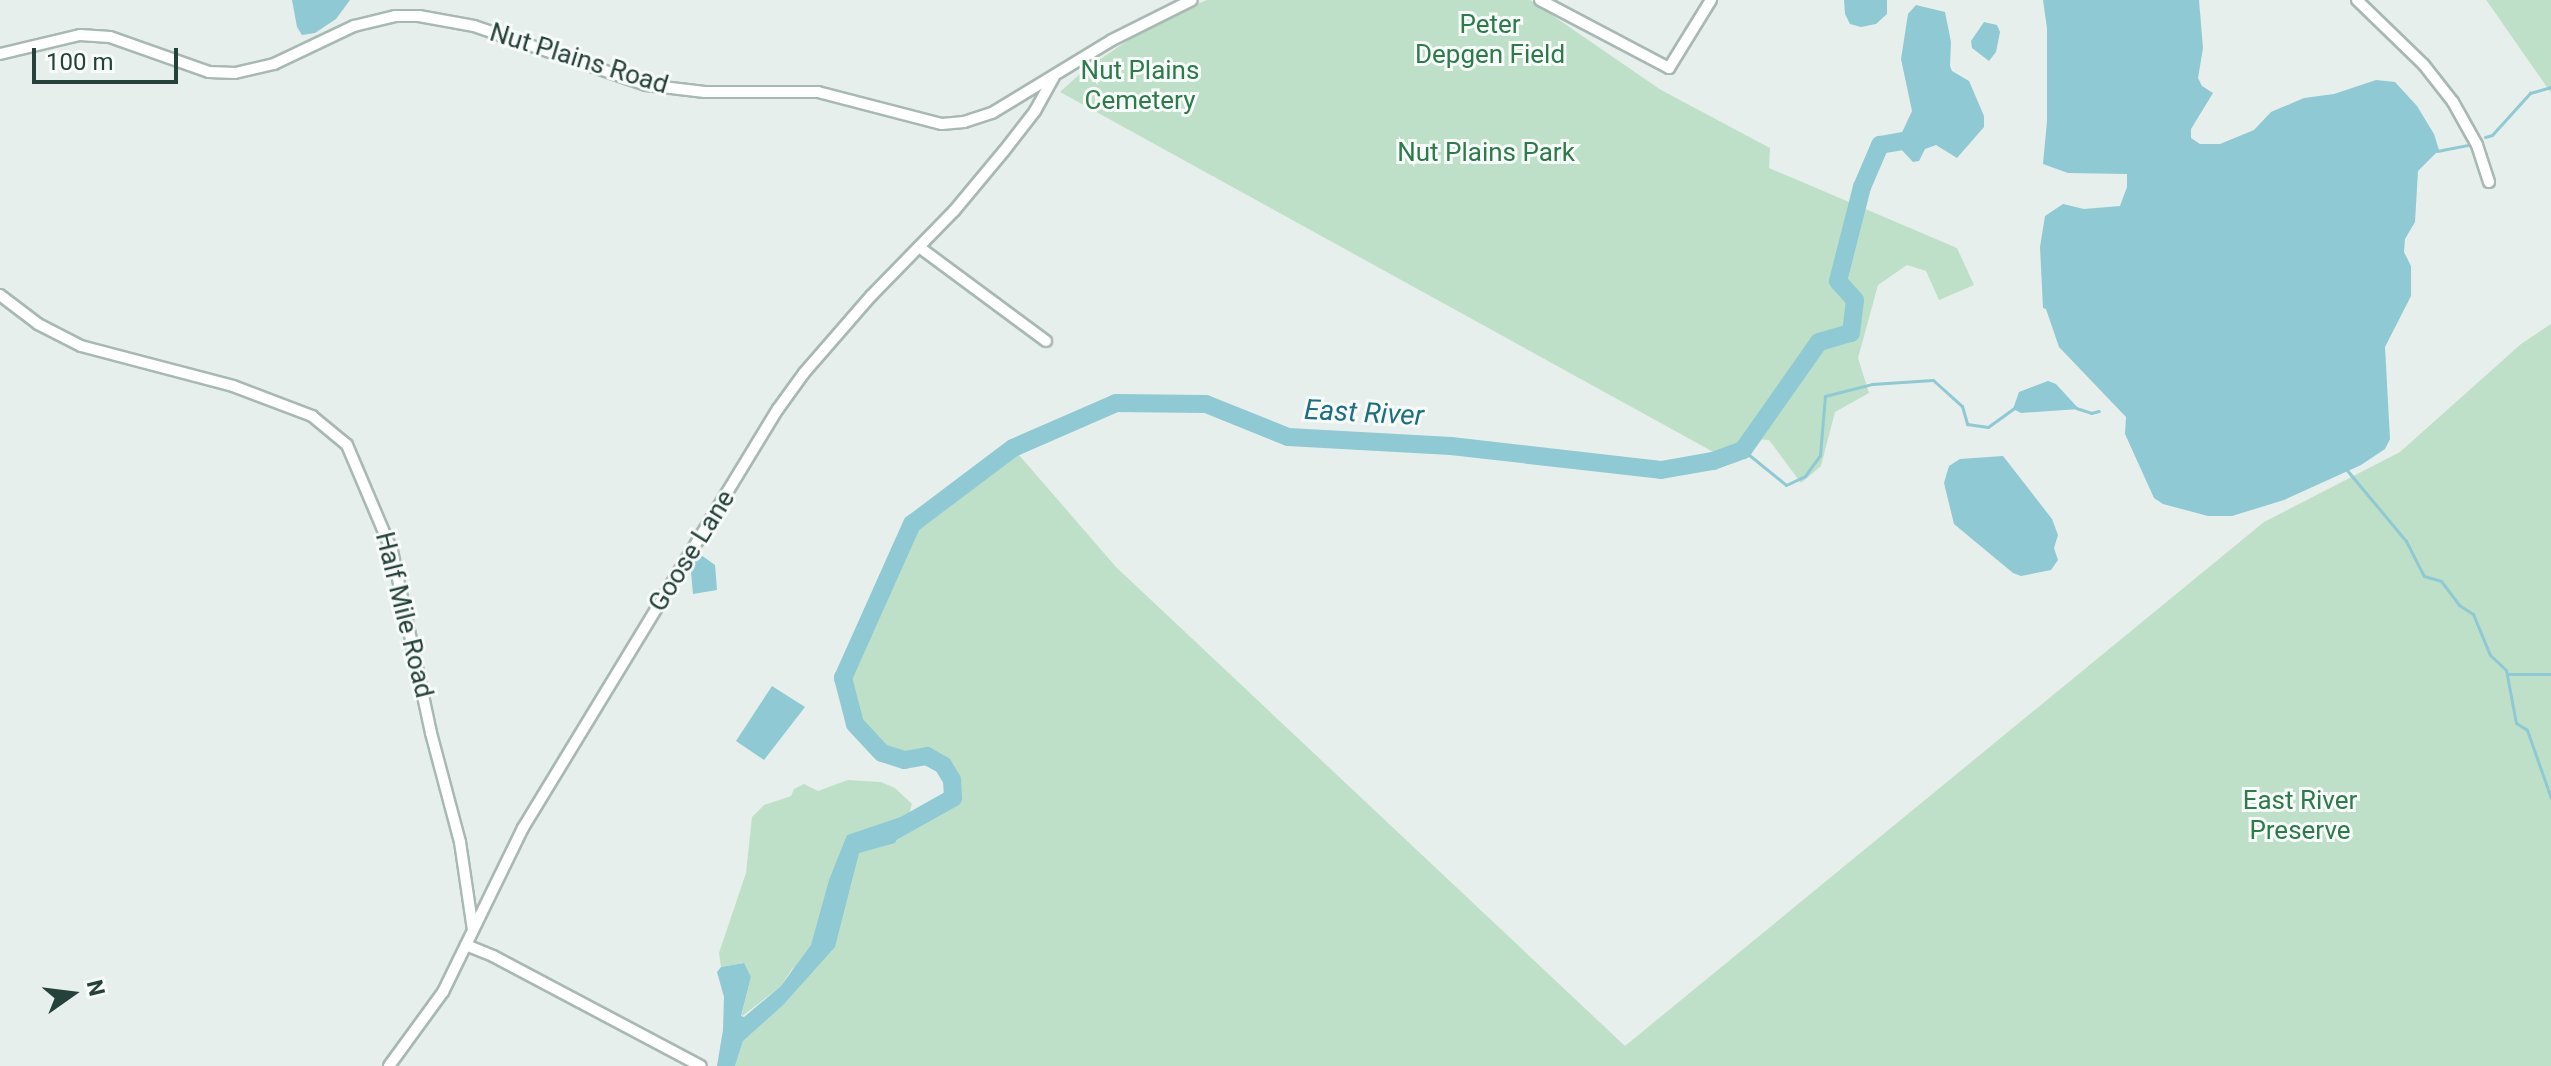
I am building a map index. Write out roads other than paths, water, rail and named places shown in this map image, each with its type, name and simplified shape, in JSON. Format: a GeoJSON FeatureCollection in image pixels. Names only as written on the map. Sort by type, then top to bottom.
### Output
{"type":"FeatureCollection","features":[{"type":"Feature","properties":{"kind":"street","name":"Nut Plains Road"},"geometry":{"type":"LineString","coordinates":[[0,54],[80,35],[110,37],[209,72],[235,73],[274,64],[354,26],[395,16],[419,16],[474,26],[646,85],[705,92],[818,92],[942,124],[964,122],[992,113],[1112,40],[1192,0]]}},
{"type":"Feature","properties":{"kind":"street"},"geometry":{"type":"LineString","coordinates":[[1540,0],[1669,68],[1711,0]]}},
{"type":"Feature","properties":{"kind":"street"},"geometry":{"type":"LineString","coordinates":[[2357,0],[2424,65],[2453,102],[2477,145],[2489,182]]}},
{"type":"Feature","properties":{"kind":"street","name":"Goose Lane"},"geometry":{"type":"LineString","coordinates":[[389,1066],[443,992],[523,828],[778,409],[833,340],[1004,151],[1035,111],[1054,77]]}},
{"type":"Feature","properties":{"kind":"street"},"geometry":{"type":"LineString","coordinates":[[919,247],[1046,341]]}},
{"type":"Feature","properties":{"kind":"street","name":"Half Mile Road"},"geometry":{"type":"LineString","coordinates":[[0,295],[38,324],[81,346],[233,386],[312,416],[347,445],[392,551],[431,733],[460,842],[473,930]]}},
{"type":"Feature","properties":{"kind":"street"},"geometry":{"type":"LineString","coordinates":[[466,945],[701,1066]]}},
{"type":"Feature","properties":{"kind":"water"},"geometry":{"type":"Polygon","coordinates":[[[292,0],[350,0],[336,19],[315,33],[302,35],[297,27],[292,0]]]}},
{"type":"Feature","properties":{"kind":"water"},"geometry":{"type":"Polygon","coordinates":[[[1844,0],[1887,0],[1887,14],[1876,24],[1861,27],[1850,24],[1845,14],[1844,0]]]}},
{"type":"Feature","properties":{"kind":"water"},"geometry":{"type":"Polygon","coordinates":[[[2043,0],[2199,0],[2203,48],[2198,78],[2202,86],[2213,93],[2191,129],[2191,138],[2200,144],[2220,144],[2254,130],[2271,112],[2304,98],[2334,94],[2376,80],[2395,82],[2417,106],[2434,134],[2439,150],[2418,171],[2415,222],[2405,239],[2404,252],[2411,266],[2411,296],[2385,347],[2390,439],[2385,449],[2361,465],[2284,500],[2232,516],[2208,516],[2163,504],[2154,498],[2125,434],[2126,417],[2059,347],[2043,308],[2040,247],[2045,216],[2063,204],[2084,209],[2120,206],[2127,187],[2127,174],[2068,173],[2043,164],[2047,121],[2047,28],[2043,0]]]}},
{"type":"Feature","properties":{"kind":"water"},"geometry":{"type":"Polygon","coordinates":[[[1916,5],[1945,12],[1951,42],[1950,66],[1952,71],[1969,81],[1984,116],[1984,127],[1957,158],[1936,145],[1925,149],[1919,161],[1913,162],[1899,147],[1898,141],[1912,111],[1901,59],[1908,14],[1916,5]]]}},
{"type":"Feature","properties":{"kind":"water"},"geometry":{"type":"Polygon","coordinates":[[[1984,22],[1997,25],[2000,32],[1996,52],[1989,61],[1972,48],[1971,41],[1984,22]]]}},
{"type":"Feature","properties":{"kind":"water"},"geometry":{"type":"Polygon","coordinates":[[[2048,381],[2056,384],[2079,409],[2021,413],[2013,409],[2019,392],[2048,381]]]}},
{"type":"Feature","properties":{"kind":"water"},"geometry":{"type":"Polygon","coordinates":[[[2003,456],[2052,519],[2058,535],[2054,548],[2058,560],[2051,570],[2021,576],[2013,573],[1954,524],[1944,483],[1949,466],[1960,459],[2003,456]]]}},
{"type":"Feature","properties":{"kind":"water"},"geometry":{"type":"Polygon","coordinates":[[[701,555],[715,565],[717,590],[693,594],[691,572],[694,557],[701,555]]]}},
{"type":"Feature","properties":{"kind":"water"},"geometry":{"type":"Polygon","coordinates":[[[772,686],[805,707],[764,760],[736,741],[772,686]]]}},
{"type":"Feature","properties":{"kind":"water"},"geometry":{"type":"Polygon","coordinates":[[[909,814],[895,843],[859,853],[835,947],[783,1005],[743,1041],[735,1066],[717,1066],[724,997],[717,972],[721,967],[744,963],[751,977],[741,1016],[744,1017],[781,986],[811,945],[829,880],[847,835],[909,814]]]}},
{"type":"Feature","properties":{"kind":"waterway"},"geometry":{"type":"LineString","coordinates":[[2485,137],[2492,135],[2530,93],[2551,87]]}},
{"type":"Feature","properties":{"kind":"waterway","name":"East River"},"geometry":{"type":"LineString","coordinates":[[885,836],[953,798],[952,780],[943,765],[927,756],[904,760],[882,753],[855,724],[843,678],[912,524],[1013,448],[1116,403],[1206,404],[1288,437],[1451,446],[1661,470],[1713,461],[1743,450],[1819,342],[1851,333],[1855,300],[1838,281],[1862,187],[1880,145],[1913,139],[1916,132]]}},
{"type":"Feature","properties":{"kind":"waterway"},"geometry":{"type":"LineString","coordinates":[[2437,151],[2468,145]]}},
{"type":"Feature","properties":{"kind":"waterway"},"geometry":{"type":"LineString","coordinates":[[1743,450],[1786,485],[1805,476],[1820,455],[1825,396],[1872,384],[1933,380],[1962,406],[1967,424],[1988,427],[2014,408]]}},
{"type":"Feature","properties":{"kind":"waterway"},"geometry":{"type":"LineString","coordinates":[[2076,408],[2091,413],[2099,411]]}},
{"type":"Feature","properties":{"kind":"waterway"},"geometry":{"type":"LineString","coordinates":[[2346,469],[2406,541],[2424,576],[2441,581],[2459,605],[2473,614],[2490,655],[2506,670],[2516,723],[2527,730],[2551,798]]}},
{"type":"Feature","properties":{"kind":"waterway"},"geometry":{"type":"LineString","coordinates":[[2507,674],[2551,674]]}},
{"type":"Feature","properties":{"kind":"park label","name":"Peter Depgen Field"},"geometry":{"type":"Point","coordinates":[1490,40]}},
{"type":"Feature","properties":{"kind":"park label","name":"Nut Plains Cemetery"},"geometry":{"type":"Point","coordinates":[1140,86]}},
{"type":"Feature","properties":{"kind":"park label","name":"Nut Plains Park"},"geometry":{"type":"Point","coordinates":[1486,153]}},
{"type":"Feature","properties":{"kind":"park label","name":"East River Preserve"},"geometry":{"type":"Point","coordinates":[2300,816]}}]}
